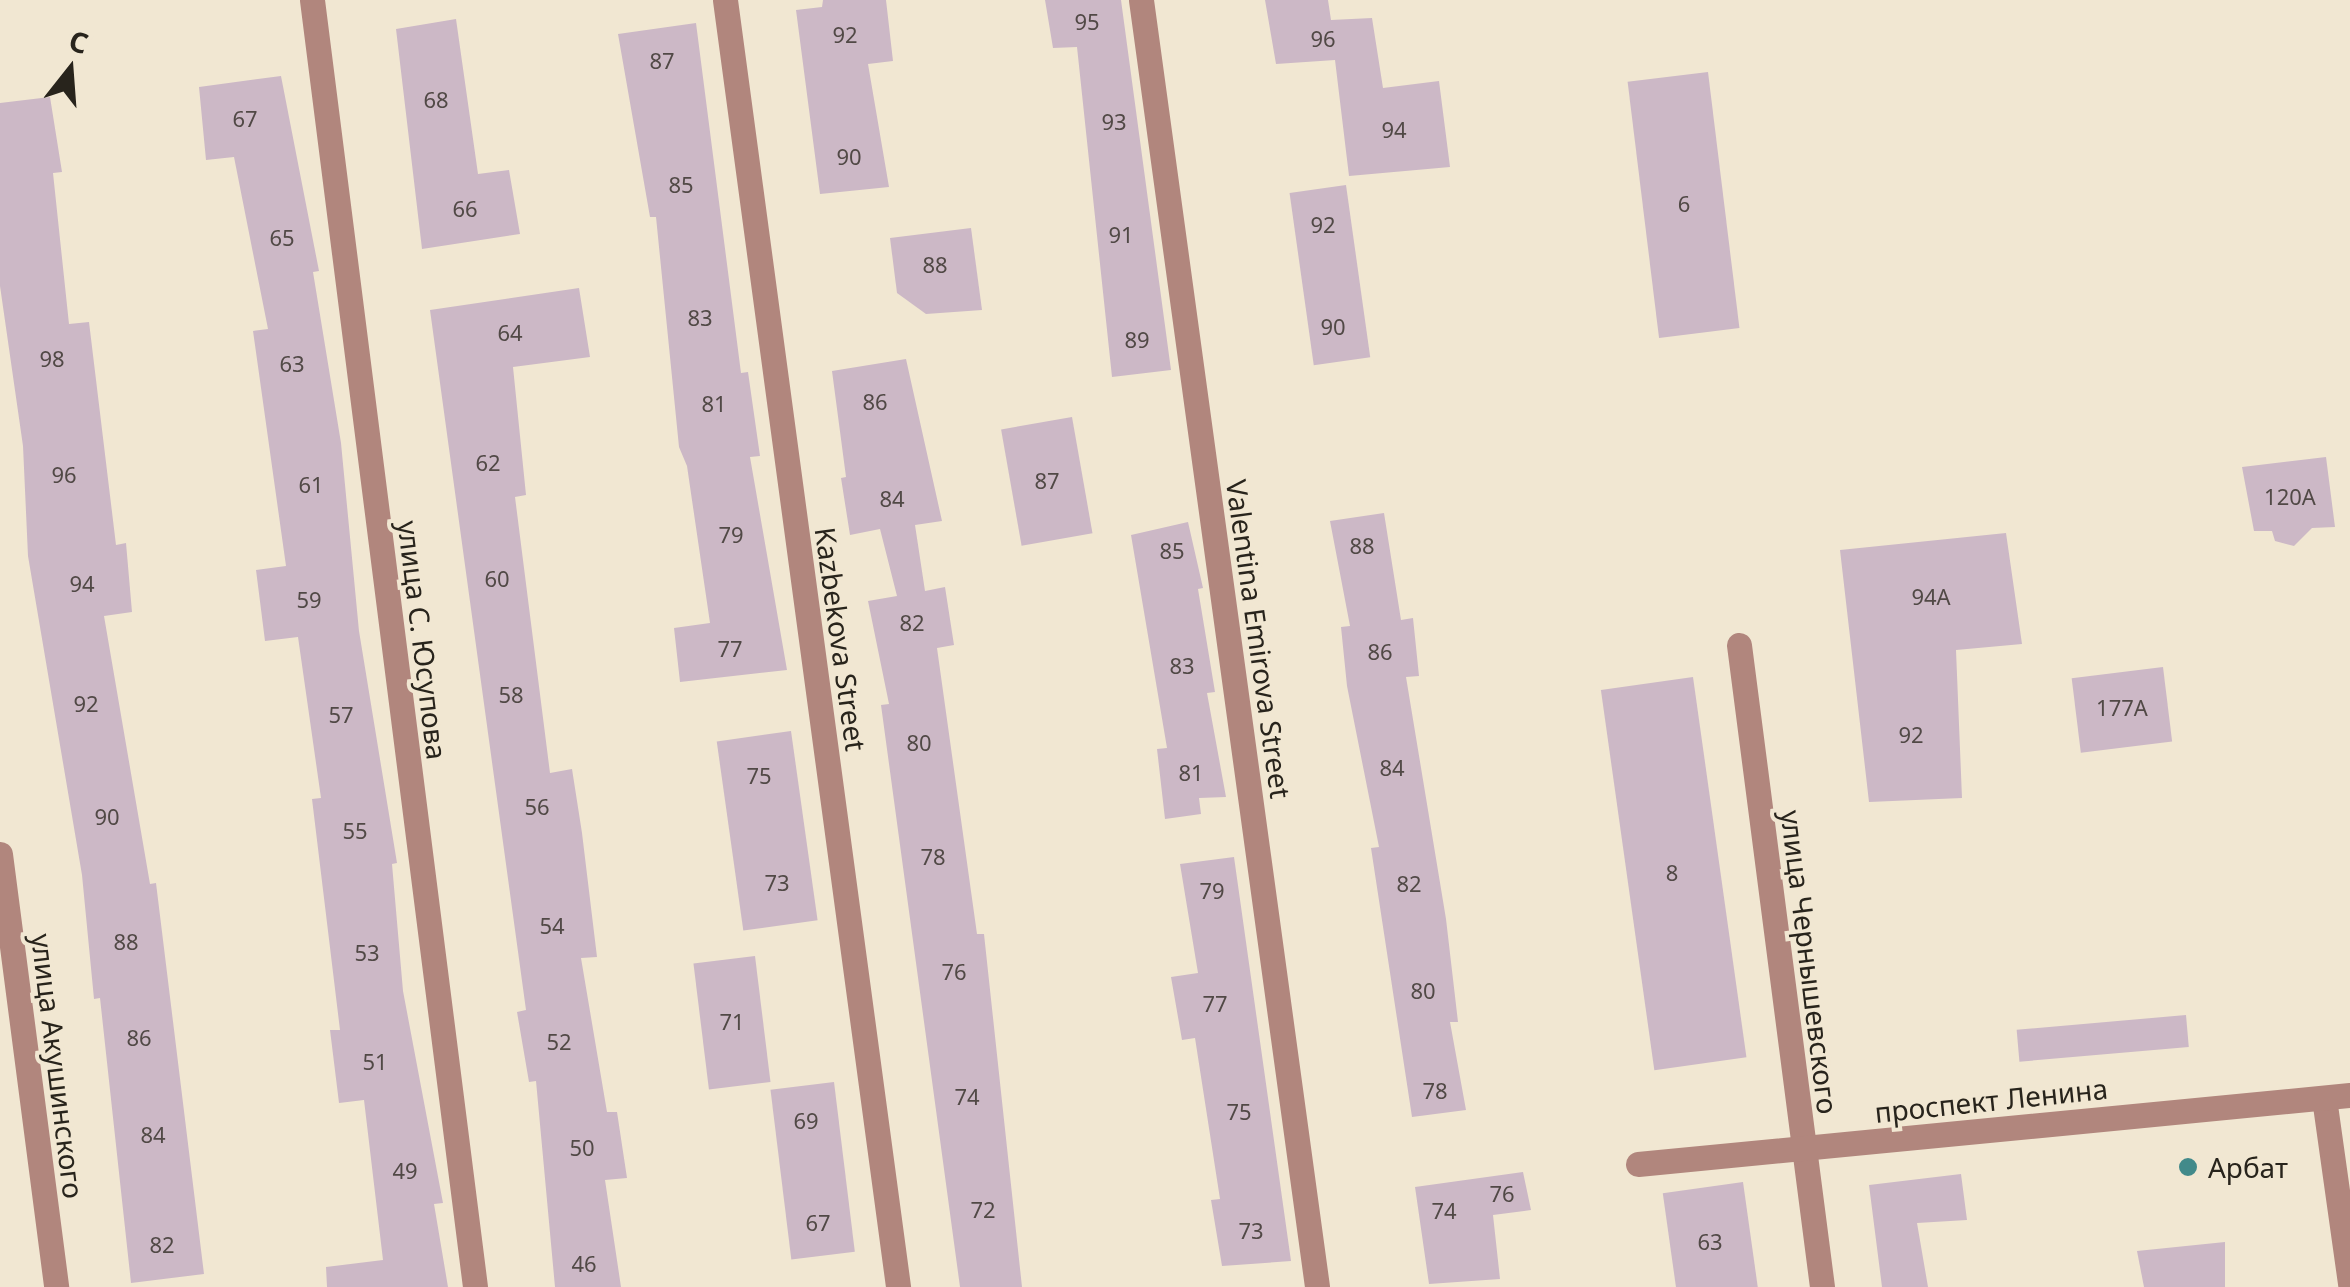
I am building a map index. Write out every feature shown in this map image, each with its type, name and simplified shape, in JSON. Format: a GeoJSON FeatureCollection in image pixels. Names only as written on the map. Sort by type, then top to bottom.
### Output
{"type":"FeatureCollection","features":[{"type":"Feature","properties":{"kind":"street","name":"улица С. Юсупова"},"geometry":{"type":"LineString","coordinates":[[312,0],[475,1287]]}},
{"type":"Feature","properties":{"kind":"street","name":"Kazbekova Street"},"geometry":{"type":"LineString","coordinates":[[724,0],[898,1287]]}},
{"type":"Feature","properties":{"kind":"street","name":"Valentina Emirova Street"},"geometry":{"type":"LineString","coordinates":[[1141,0],[1317,1287]]}},
{"type":"Feature","properties":{"kind":"street","name":"улица Чернышевского"},"geometry":{"type":"LineString","coordinates":[[1740,645],[1822,1287]]}},
{"type":"Feature","properties":{"kind":"street","name":"улица Акушинского"},"geometry":{"type":"LineString","coordinates":[[0,854],[56,1287]]}},
{"type":"Feature","properties":{"kind":"street","name":"проспект Ленина"},"geometry":{"type":"LineString","coordinates":[[1638,1164],[2350,1095]]}},
{"type":"Feature","properties":{"kind":"street"},"geometry":{"type":"LineString","coordinates":[[2324,1098],[2350,1284]]}},
{"type":"Feature","properties":{"kind":"building"},"geometry":{"type":"Polygon","coordinates":[[[823,0],[886,0],[893,61],[868,64],[889,187],[820,194],[796,10],[822,7],[823,0]]]}},
{"type":"Feature","properties":{"kind":"building"},"geometry":{"type":"Polygon","coordinates":[[[1045,0],[1121,0],[1171,370],[1112,377],[1077,47],[1053,48],[1045,0]]]}},
{"type":"Feature","properties":{"kind":"building"},"geometry":{"type":"Polygon","coordinates":[[[1265,0],[1328,0],[1331,20],[1372,18],[1383,88],[1439,81],[1450,167],[1349,176],[1335,60],[1276,64],[1265,0]]]}},
{"type":"Feature","properties":{"kind":"building"},"geometry":{"type":"Polygon","coordinates":[[[456,19],[478,174],[509,170],[520,234],[422,249],[396,29],[456,19]]]}},
{"type":"Feature","properties":{"kind":"building"},"geometry":{"type":"Polygon","coordinates":[[[696,23],[741,373],[748,372],[760,456],[750,457],[787,670],[680,682],[674,628],[710,623],[687,466],[679,447],[656,217],[650,217],[618,34],[696,23]]]}},
{"type":"Feature","properties":{"kind":"building"},"geometry":{"type":"Polygon","coordinates":[[[1708,72],[1739,328],[1659,338],[1628,82],[1708,72]]]}},
{"type":"Feature","properties":{"kind":"building"},"geometry":{"type":"Polygon","coordinates":[[[281,76],[319,271],[313,272],[341,443],[359,631],[397,863],[392,864],[403,991],[443,1203],[434,1204],[448,1287],[327,1287],[326,1267],[383,1260],[364,1100],[339,1103],[330,1030],[340,1030],[312,799],[321,798],[298,637],[265,641],[256,570],[286,566],[253,331],[268,329],[234,157],[206,160],[199,87],[281,76]]]}},
{"type":"Feature","properties":{"kind":"building"},"geometry":{"type":"Polygon","coordinates":[[[50,97],[62,172],[53,173],[69,324],[89,322],[116,545],[126,543],[132,612],[104,616],[150,884],[156,883],[204,1274],[131,1283],[100,998],[94,999],[82,875],[28,556],[23,446],[0,286],[0,103],[50,97]]]}},
{"type":"Feature","properties":{"kind":"building"},"geometry":{"type":"Polygon","coordinates":[[[1346,185],[1370,357],[1314,365],[1290,193],[1346,185]]]}},
{"type":"Feature","properties":{"kind":"building"},"geometry":{"type":"Polygon","coordinates":[[[971,228],[982,310],[926,314],[897,293],[890,238],[971,228]]]}},
{"type":"Feature","properties":{"kind":"building"},"geometry":{"type":"Polygon","coordinates":[[[579,288],[590,357],[513,367],[526,495],[515,497],[550,773],[572,769],[582,833],[597,957],[581,958],[607,1112],[617,1112],[627,1178],[605,1180],[621,1287],[555,1287],[536,1081],[529,1082],[517,1012],[526,1010],[430,310],[579,288]]]}},
{"type":"Feature","properties":{"kind":"building"},"geometry":{"type":"Polygon","coordinates":[[[906,359],[942,521],[915,525],[925,591],[945,587],[954,645],[937,648],[977,934],[984,934],[1022,1287],[960,1287],[881,705],[889,704],[868,601],[897,596],[880,529],[850,535],[841,478],[846,477],[832,371],[906,359]]]}},
{"type":"Feature","properties":{"kind":"building"},"geometry":{"type":"Polygon","coordinates":[[[1072,417],[1092,533],[1022,546],[1001,430],[1072,417]]]}},
{"type":"Feature","properties":{"kind":"building"},"geometry":{"type":"Polygon","coordinates":[[[2326,457],[2335,527],[2312,528],[2294,546],[2275,541],[2272,531],[2254,531],[2242,467],[2326,457]]]}},
{"type":"Feature","properties":{"kind":"building"},"geometry":{"type":"Polygon","coordinates":[[[1384,513],[1401,620],[1413,618],[1419,676],[1406,677],[1446,919],[1458,1022],[1450,1022],[1466,1110],[1412,1117],[1371,848],[1379,847],[1347,686],[1341,627],[1350,626],[1330,521],[1384,513]]]}},
{"type":"Feature","properties":{"kind":"building"},"geometry":{"type":"Polygon","coordinates":[[[1188,522],[1203,588],[1198,589],[1215,692],[1207,693],[1226,797],[1199,798],[1201,814],[1165,819],[1157,749],[1167,748],[1131,535],[1188,522]]]}},
{"type":"Feature","properties":{"kind":"building"},"geometry":{"type":"Polygon","coordinates":[[[2006,533],[2022,644],[1956,650],[1962,798],[1869,802],[1840,550],[2006,533]]]}},
{"type":"Feature","properties":{"kind":"building"},"geometry":{"type":"Polygon","coordinates":[[[2163,667],[2172,741],[2081,753],[2072,678],[2163,667]]]}},
{"type":"Feature","properties":{"kind":"building"},"geometry":{"type":"Polygon","coordinates":[[[1693,677],[1746,1057],[1654,1070],[1601,690],[1693,677]]]}},
{"type":"Feature","properties":{"kind":"building"},"geometry":{"type":"Polygon","coordinates":[[[791,731],[818,920],[743,931],[717,741],[791,731]]]}},
{"type":"Feature","properties":{"kind":"building"},"geometry":{"type":"Polygon","coordinates":[[[1234,857],[1291,1261],[1222,1266],[1211,1200],[1220,1199],[1195,1038],[1182,1040],[1171,977],[1198,973],[1180,864],[1234,857]]]}},
{"type":"Feature","properties":{"kind":"building"},"geometry":{"type":"Polygon","coordinates":[[[755,956],[770,1082],[709,1090],[693,964],[755,956]]]}},
{"type":"Feature","properties":{"kind":"building"},"geometry":{"type":"Polygon","coordinates":[[[2186,1015],[2189,1047],[2019,1062],[2017,1030],[2186,1015]]]}},
{"type":"Feature","properties":{"kind":"building"},"geometry":{"type":"Polygon","coordinates":[[[834,1082],[855,1252],[791,1260],[770,1090],[834,1082]]]}},
{"type":"Feature","properties":{"kind":"building"},"geometry":{"type":"Polygon","coordinates":[[[1523,1172],[1531,1210],[1493,1215],[1500,1279],[1429,1284],[1415,1187],[1523,1172]]]}},
{"type":"Feature","properties":{"kind":"building"},"geometry":{"type":"Polygon","coordinates":[[[1961,1174],[1967,1220],[1917,1223],[1928,1287],[1882,1287],[1869,1185],[1961,1174]]]}},
{"type":"Feature","properties":{"kind":"building"},"geometry":{"type":"Polygon","coordinates":[[[1743,1182],[1758,1287],[1676,1287],[1663,1193],[1743,1182]]]}},
{"type":"Feature","properties":{"kind":"building"},"geometry":{"type":"Polygon","coordinates":[[[2225,1242],[2225,1287],[2144,1287],[2137,1251],[2225,1242]]]}},
{"type":"Feature","properties":{"kind":"place","name":"Арбат"},"geometry":{"type":"Point","coordinates":[2188,1167]}}]}
